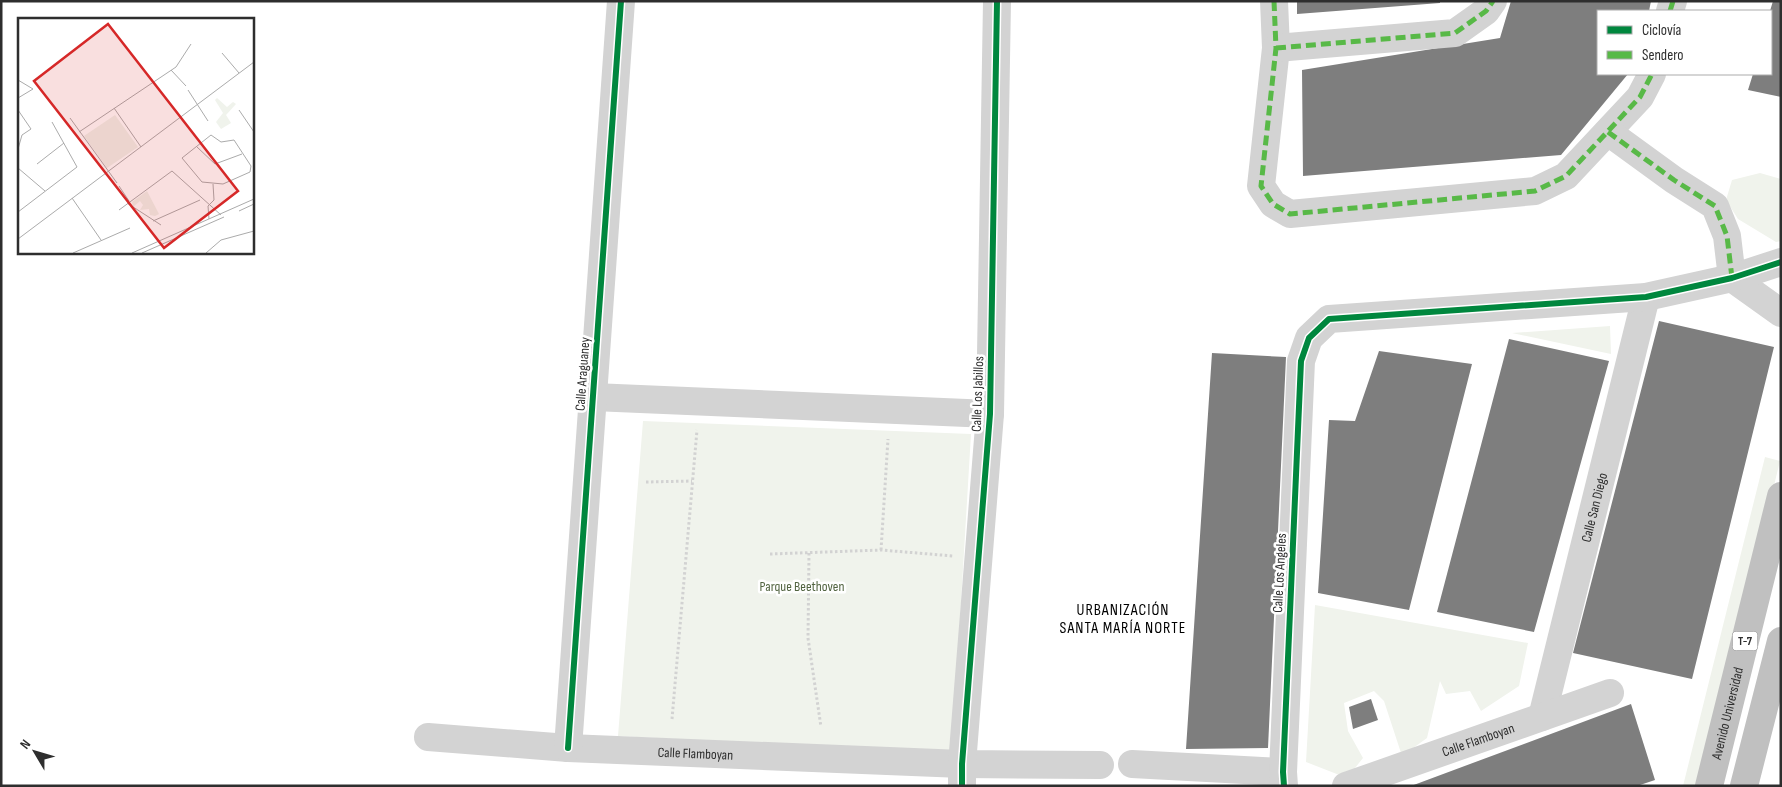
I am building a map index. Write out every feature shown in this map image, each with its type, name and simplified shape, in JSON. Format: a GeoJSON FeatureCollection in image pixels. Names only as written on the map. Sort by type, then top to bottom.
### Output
{"type":"FeatureCollection","features":[{"type":"Feature","properties":{"kind":"highway","name":"Avenido Universidad"},"geometry":{"type":"LineString","coordinates":[[1709,786],[1781,496]]}},
{"type":"Feature","properties":{"kind":"highway","name":"T-7"},"geometry":{"type":"LineString","coordinates":[[1744,786],[1781,641]]}},
{"type":"Feature","properties":{"kind":"street","name":"Calle Araguaney"},"geometry":{"type":"LineString","coordinates":[[568,748],[621,1]]}},
{"type":"Feature","properties":{"kind":"street","name":"Calle Los Jabillos"},"geometry":{"type":"LineString","coordinates":[[962,775],[990,414],[997,1]]}},
{"type":"Feature","properties":{"kind":"street"},"geometry":{"type":"LineString","coordinates":[[1274,1],[1276,48],[1261,186],[1273,204],[1290,214],[1535,191],[1566,176],[1640,97],[1651,75]]}},
{"type":"Feature","properties":{"kind":"street"},"geometry":{"type":"LineString","coordinates":[[1276,48],[1455,33],[1486,12],[1493,1]]}},
{"type":"Feature","properties":{"kind":"street"},"geometry":{"type":"LineString","coordinates":[[1608,132],[1674,180],[1715,206],[1727,236],[1732,278],[1781,313]]}},
{"type":"Feature","properties":{"kind":"street","name":"Calle Los Angeles"},"geometry":{"type":"LineString","coordinates":[[1284,779],[1301,361],[1309,338],[1329,319],[1646,297],[1732,278],[1781,262]]}},
{"type":"Feature","properties":{"kind":"street","name":"Calle San Diego"},"geometry":{"type":"LineString","coordinates":[[1542,717],[1646,297]]}},
{"type":"Feature","properties":{"kind":"street"},"geometry":{"type":"LineString","coordinates":[[593,397],[990,414]]}},
{"type":"Feature","properties":{"kind":"street","name":"Calle Flamboyan"},"geometry":{"type":"LineString","coordinates":[[1346,786],[1610,693]]}},
{"type":"Feature","properties":{"kind":"street","name":"Calle Flamboyan"},"geometry":{"type":"LineString","coordinates":[[428,737],[962,775],[1100,765]]}},
{"type":"Feature","properties":{"kind":"street"},"geometry":{"type":"LineString","coordinates":[[1132,764],[1284,779]]}},
{"type":"Feature","properties":{"kind":"path"},"geometry":{"type":"LineString","coordinates":[[672,719],[697,430]]}},
{"type":"Feature","properties":{"kind":"path"},"geometry":{"type":"LineString","coordinates":[[881,550],[888,439]]}},
{"type":"Feature","properties":{"kind":"path"},"geometry":{"type":"LineString","coordinates":[[646,482],[692,481]]}},
{"type":"Feature","properties":{"kind":"path"},"geometry":{"type":"LineString","coordinates":[[770,554],[881,550],[953,556]]}},
{"type":"Feature","properties":{"kind":"path"},"geometry":{"type":"LineString","coordinates":[[809,553],[808,638],[821,727]]}},
{"type":"Feature","properties":{"kind":"green space"},"geometry":{"type":"Polygon","coordinates":[[[1760,173],[1781,179],[1781,241],[1776,242],[1738,219],[1726,200],[1732,180],[1760,173]]]}},
{"type":"Feature","properties":{"kind":"green space"},"geometry":{"type":"Polygon","coordinates":[[[1610,326],[1611,354],[1512,333],[1610,326]]]}},
{"type":"Feature","properties":{"kind":"green space","name":"Parque Beethoven"},"geometry":{"type":"Polygon","coordinates":[[[643,421],[971,434],[952,753],[618,736],[643,421]]]}},
{"type":"Feature","properties":{"kind":"green space"},"geometry":{"type":"Polygon","coordinates":[[[1765,457],[1780,461],[1700,786],[1683,786],[1765,457]]]}},
{"type":"Feature","properties":{"kind":"green space"},"geometry":{"type":"Polygon","coordinates":[[[1315,605],[1528,643],[1519,686],[1481,711],[1470,691],[1446,694],[1440,681],[1427,738],[1402,756],[1384,701],[1374,691],[1344,703],[1348,731],[1363,758],[1347,778],[1306,762],[1315,605]]]}},
{"type":"Feature","properties":{"kind":"building"},"geometry":{"type":"Polygon","coordinates":[[[1297,1],[1440,1],[1440,3],[1297,14],[1297,1]]]}},
{"type":"Feature","properties":{"kind":"building"},"geometry":{"type":"Polygon","coordinates":[[[1511,1],[1651,1],[1649,10],[1597,10],[1597,75],[1627,75],[1561,155],[1303,176],[1302,70],[1500,38],[1511,1]]]}},
{"type":"Feature","properties":{"kind":"building"},"geometry":{"type":"Polygon","coordinates":[[[1773,1],[1781,1],[1781,97],[1748,90],[1753,75],[1772,75],[1772,10],[1770,10],[1773,1]]]}},
{"type":"Feature","properties":{"kind":"building"},"geometry":{"type":"Polygon","coordinates":[[[1659,321],[1774,347],[1692,679],[1573,653],[1659,321]]]}},
{"type":"Feature","properties":{"kind":"building"},"geometry":{"type":"Polygon","coordinates":[[[1509,339],[1609,361],[1534,632],[1437,612],[1509,339]]]}},
{"type":"Feature","properties":{"kind":"building"},"geometry":{"type":"Polygon","coordinates":[[[1379,351],[1472,364],[1409,610],[1318,593],[1329,420],[1355,421],[1379,351]]]}},
{"type":"Feature","properties":{"kind":"building"},"geometry":{"type":"Polygon","coordinates":[[[1212,353],[1286,357],[1268,748],[1186,749],[1212,353]]]}},
{"type":"Feature","properties":{"kind":"building"},"geometry":{"type":"Polygon","coordinates":[[[1371,699],[1378,720],[1353,729],[1349,707],[1371,699]]]}},
{"type":"Feature","properties":{"kind":"building"},"geometry":{"type":"Polygon","coordinates":[[[1631,704],[1655,780],[1637,786],[1411,786],[1631,704]]]}},
{"type":"Feature","properties":{"kind":"marked path"},"geometry":{"type":"LineString","coordinates":[[1274,1],[1276,48],[1261,186],[1273,204],[1290,214],[1535,191],[1566,176],[1640,97],[1651,75]]}},
{"type":"Feature","properties":{"kind":"marked path"},"geometry":{"type":"LineString","coordinates":[[1276,48],[1455,33],[1486,11],[1493,1]]}},
{"type":"Feature","properties":{"kind":"marked path"},"geometry":{"type":"LineString","coordinates":[[1670,10],[1673,1]]}},
{"type":"Feature","properties":{"kind":"marked path"},"geometry":{"type":"LineString","coordinates":[[1608,132],[1674,180],[1715,206],[1727,236],[1732,278]]}},
{"type":"Feature","properties":{"kind":"cycle path"},"geometry":{"type":"LineString","coordinates":[[568,748],[621,1]]}},
{"type":"Feature","properties":{"kind":"cycle path"},"geometry":{"type":"LineString","coordinates":[[962,786],[962,764],[990,414],[997,1]]}},
{"type":"Feature","properties":{"kind":"cycle path"},"geometry":{"type":"LineString","coordinates":[[1284,786],[1283,772],[1301,361],[1309,338],[1329,319],[1646,297],[1732,278],[1781,262]]}},
{"type":"Feature","properties":{"kind":"district","name":"URBANIZACIÓN SANTA MARÍA NORTE"},"geometry":{"type":"Point","coordinates":[1123,618]}}]}
